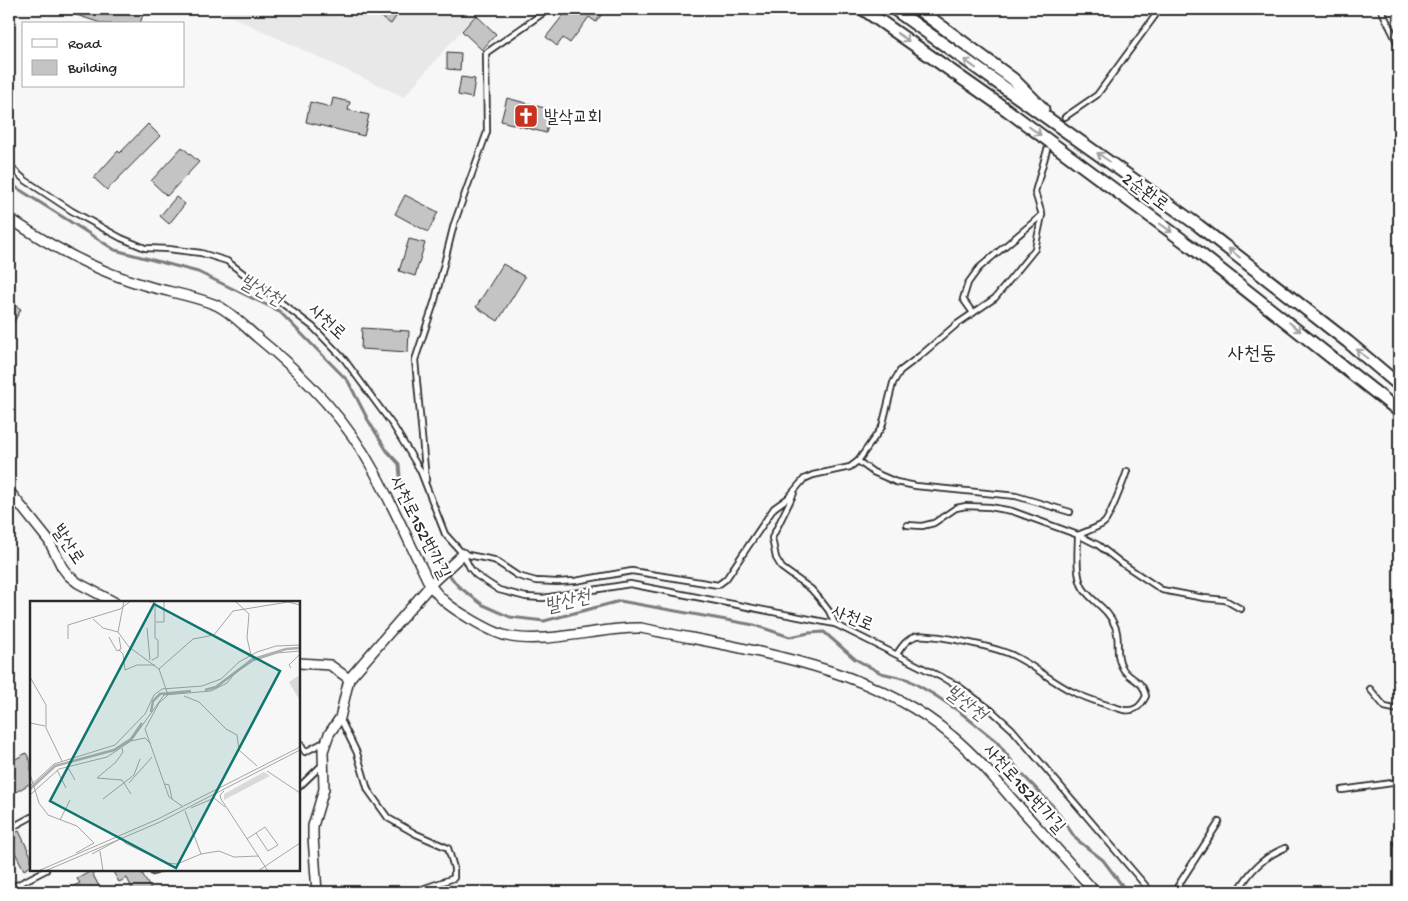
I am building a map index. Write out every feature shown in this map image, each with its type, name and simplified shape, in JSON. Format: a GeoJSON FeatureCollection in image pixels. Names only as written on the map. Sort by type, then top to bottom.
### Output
{"type":"FeatureCollection","features":[{"type":"Feature","properties":{"kind":"street","name":"2순환로"},"geometry":{"type":"LineString","coordinates":[[864,9],[999,105],[1189,245],[1399,411]]}},
{"type":"Feature","properties":{"kind":"street","name":"2순환로"},"geometry":{"type":"LineString","coordinates":[[894,9],[1199,226],[1348,342],[1399,385]]}},
{"type":"Feature","properties":{"kind":"street"},"geometry":{"type":"LineString","coordinates":[[918,9],[1013,79],[1062,128]]}},
{"type":"Feature","properties":{"kind":"street","name":"사천로152번가길"},"geometry":{"type":"LineString","coordinates":[[9,218],[71,256],[107,273],[151,287],[190,295],[219,306],[271,348],[318,392],[342,421],[374,470],[438,596],[463,615],[478,624],[507,636],[541,638],[621,627],[641,628],[804,662],[831,671],[903,702],[938,725],[972,753],[1096,892]]}},
{"type":"Feature","properties":{"kind":"street","name":"발산로"},"geometry":{"type":"LineString","coordinates":[[9,491],[49,541],[68,575],[78,583],[112,601]]}},
{"type":"Feature","properties":{"kind":"street"},"geometry":{"type":"LineString","coordinates":[[317,892],[313,831],[324,789],[323,751],[340,718],[350,679],[432,583],[460,557]]}},
{"type":"Feature","properties":{"kind":"street"},"geometry":{"type":"LineString","coordinates":[[300,663],[330,666],[350,679]]}},
{"type":"Feature","properties":{"kind":"lane"},"geometry":{"type":"LineString","coordinates":[[427,488],[415,360],[435,300],[454,224],[487,132],[486,53],[549,9]]}},
{"type":"Feature","properties":{"kind":"lane"},"geometry":{"type":"LineString","coordinates":[[1065,117],[1097,95],[1160,9]]}},
{"type":"Feature","properties":{"kind":"lane"},"geometry":{"type":"LineString","coordinates":[[1381,9],[1399,46]]}},
{"type":"Feature","properties":{"kind":"lane"},"geometry":{"type":"LineString","coordinates":[[460,557],[494,560],[518,576],[536,581],[575,581],[632,571],[718,585],[726,579],[774,508],[788,498],[804,479],[812,475],[850,467],[858,461],[882,427],[893,382],[900,371],[957,324],[995,298],[1035,249],[1042,215],[1035,192],[1047,150]]}},
{"type":"Feature","properties":{"kind":"lane","name":"사천로"},"geometry":{"type":"LineString","coordinates":[[9,166],[25,180],[72,212],[121,238],[146,248],[201,253],[227,261],[313,327],[344,359],[394,427],[420,470],[445,534],[460,557],[476,575],[499,590],[526,597],[543,598],[630,584],[835,624],[957,685],[991,710],[1012,729],[1150,892]]}},
{"type":"Feature","properties":{"kind":"lane"},"geometry":{"type":"LineString","coordinates":[[973,313],[962,299],[968,283],[979,268],[1042,215]]}},
{"type":"Feature","properties":{"kind":"lane"},"geometry":{"type":"LineString","coordinates":[[858,461],[873,472],[896,482],[916,486],[1016,496],[1070,512]]}},
{"type":"Feature","properties":{"kind":"lane"},"geometry":{"type":"LineString","coordinates":[[1078,535],[1104,523],[1109,518],[1127,471]]}},
{"type":"Feature","properties":{"kind":"lane"},"geometry":{"type":"LineString","coordinates":[[796,488],[772,538],[776,558],[782,568],[820,598],[829,610],[835,624]]}},
{"type":"Feature","properties":{"kind":"lane"},"geometry":{"type":"LineString","coordinates":[[907,525],[922,526],[934,523],[956,508],[966,506],[990,507],[1032,517],[1098,545],[1162,590],[1225,600],[1241,609]]}},
{"type":"Feature","properties":{"kind":"lane"},"geometry":{"type":"LineString","coordinates":[[897,654],[909,639],[917,636],[929,636],[992,647],[1015,656],[1060,686],[1084,698],[1124,710],[1130,711],[1135,709],[1142,704],[1146,696],[1142,686],[1130,678],[1122,668],[1116,652],[1117,629],[1111,617],[1083,588],[1078,560],[1078,535]]}},
{"type":"Feature","properties":{"kind":"lane"},"geometry":{"type":"LineString","coordinates":[[1370,689],[1385,707],[1399,710]]}},
{"type":"Feature","properties":{"kind":"lane"},"geometry":{"type":"LineString","coordinates":[[340,718],[357,754],[368,790],[388,818],[416,834],[448,848],[454,868],[454,878],[425,888],[423,892]]}},
{"type":"Feature","properties":{"kind":"lane"},"geometry":{"type":"LineString","coordinates":[[300,744],[305,752],[327,741]]}},
{"type":"Feature","properties":{"kind":"lane"},"geometry":{"type":"LineString","coordinates":[[300,786],[324,764]]}},
{"type":"Feature","properties":{"kind":"lane"},"geometry":{"type":"LineString","coordinates":[[1342,790],[1399,782]]}},
{"type":"Feature","properties":{"kind":"lane"},"geometry":{"type":"LineString","coordinates":[[9,829],[30,818]]}},
{"type":"Feature","properties":{"kind":"lane"},"geometry":{"type":"LineString","coordinates":[[1174,892],[1219,822]]}},
{"type":"Feature","properties":{"kind":"lane"},"geometry":{"type":"LineString","coordinates":[[1238,892],[1249,874],[1261,862],[1285,848]]}},
{"type":"Feature","properties":{"kind":"lane"},"geometry":{"type":"LineString","coordinates":[[9,889],[44,871]]}},
{"type":"Feature","properties":{"kind":"shaded area"},"geometry":{"type":"Polygon","coordinates":[[[215,9],[480,9],[404,97],[215,9]]]}},
{"type":"Feature","properties":{"kind":"building"},"geometry":{"type":"Polygon","coordinates":[[[64,9],[128,9],[143,14],[141,22],[98,22],[64,11],[64,9]]]}},
{"type":"Feature","properties":{"kind":"building"},"geometry":{"type":"Polygon","coordinates":[[[369,9],[401,9],[391,24],[369,9]]]}},
{"type":"Feature","properties":{"kind":"building"},"geometry":{"type":"Polygon","coordinates":[[[568,9],[597,9],[603,13],[596,22],[589,17],[570,43],[563,38],[557,46],[546,37],[568,9]]]}},
{"type":"Feature","properties":{"kind":"building"},"geometry":{"type":"Polygon","coordinates":[[[476,15],[496,34],[482,50],[462,31],[476,15]]]}},
{"type":"Feature","properties":{"kind":"building"},"geometry":{"type":"Polygon","coordinates":[[[447,52],[461,53],[460,70],[447,69],[447,52]]]}},
{"type":"Feature","properties":{"kind":"building"},"geometry":{"type":"Polygon","coordinates":[[[461,77],[475,79],[472,98],[458,95],[461,77]]]}},
{"type":"Feature","properties":{"kind":"building"},"geometry":{"type":"Polygon","coordinates":[[[333,98],[350,102],[348,110],[369,115],[364,136],[306,122],[310,102],[331,107],[333,98]]]}},
{"type":"Feature","properties":{"kind":"building","name":"발삭교회"},"geometry":{"type":"Polygon","coordinates":[[[507,98],[552,110],[546,133],[501,121],[507,98]]]}},
{"type":"Feature","properties":{"kind":"building"},"geometry":{"type":"Polygon","coordinates":[[[148,124],[160,136],[107,190],[94,178],[118,151],[120,153],[148,124]]]}},
{"type":"Feature","properties":{"kind":"building"},"geometry":{"type":"Polygon","coordinates":[[[182,147],[199,162],[167,196],[151,181],[182,147]]]}},
{"type":"Feature","properties":{"kind":"building"},"geometry":{"type":"Polygon","coordinates":[[[405,195],[438,212],[428,232],[395,214],[405,195]]]}},
{"type":"Feature","properties":{"kind":"building"},"geometry":{"type":"Polygon","coordinates":[[[176,197],[185,204],[169,224],[160,216],[176,197]]]}},
{"type":"Feature","properties":{"kind":"building"},"geometry":{"type":"Polygon","coordinates":[[[409,239],[425,243],[415,276],[399,271],[409,239]]]}},
{"type":"Feature","properties":{"kind":"building"},"geometry":{"type":"Polygon","coordinates":[[[503,264],[525,277],[498,321],[476,307],[503,264]]]}},
{"type":"Feature","properties":{"kind":"building"},"geometry":{"type":"Polygon","coordinates":[[[9,302],[21,309],[9,331],[9,302]]]}},
{"type":"Feature","properties":{"kind":"building"},"geometry":{"type":"Polygon","coordinates":[[[362,328],[409,331],[408,352],[361,349],[362,328]]]}},
{"type":"Feature","properties":{"kind":"building"},"geometry":{"type":"Polygon","coordinates":[[[26,753],[30,760],[30,784],[9,796],[9,763],[26,753]]]}},
{"type":"Feature","properties":{"kind":"building"},"geometry":{"type":"Polygon","coordinates":[[[19,831],[30,854],[30,867],[24,870],[9,841],[9,836],[19,831]]]}},
{"type":"Feature","properties":{"kind":"building"},"geometry":{"type":"Polygon","coordinates":[[[91,871],[101,890],[96,892],[61,892],[80,883],[77,879],[91,871]]]}},
{"type":"Feature","properties":{"kind":"building"},"geometry":{"type":"Polygon","coordinates":[[[113,871],[141,871],[152,892],[134,892],[127,878],[119,882],[113,871]]]}},
{"type":"Feature","properties":{"kind":"waterway","name":"발산천"},"geometry":{"type":"LineString","coordinates":[[9,181],[17,188],[115,250],[198,272],[279,311],[348,381],[368,420],[387,451],[399,464],[405,497],[437,559],[458,586],[483,605],[510,617],[544,621],[620,601],[754,625],[790,637],[824,632],[855,659],[881,673],[907,679],[933,694],[960,712],[997,742],[1021,773],[1054,807],[1076,839],[1103,860],[1127,892]]}},
{"type":"Feature","properties":{"kind":"place","name":"발삭교회"},"geometry":{"type":"Point","coordinates":[526,116]}},
{"type":"Feature","properties":{"kind":"district","name":"사천동"},"geometry":{"type":"Point","coordinates":[1252,352]}}]}
